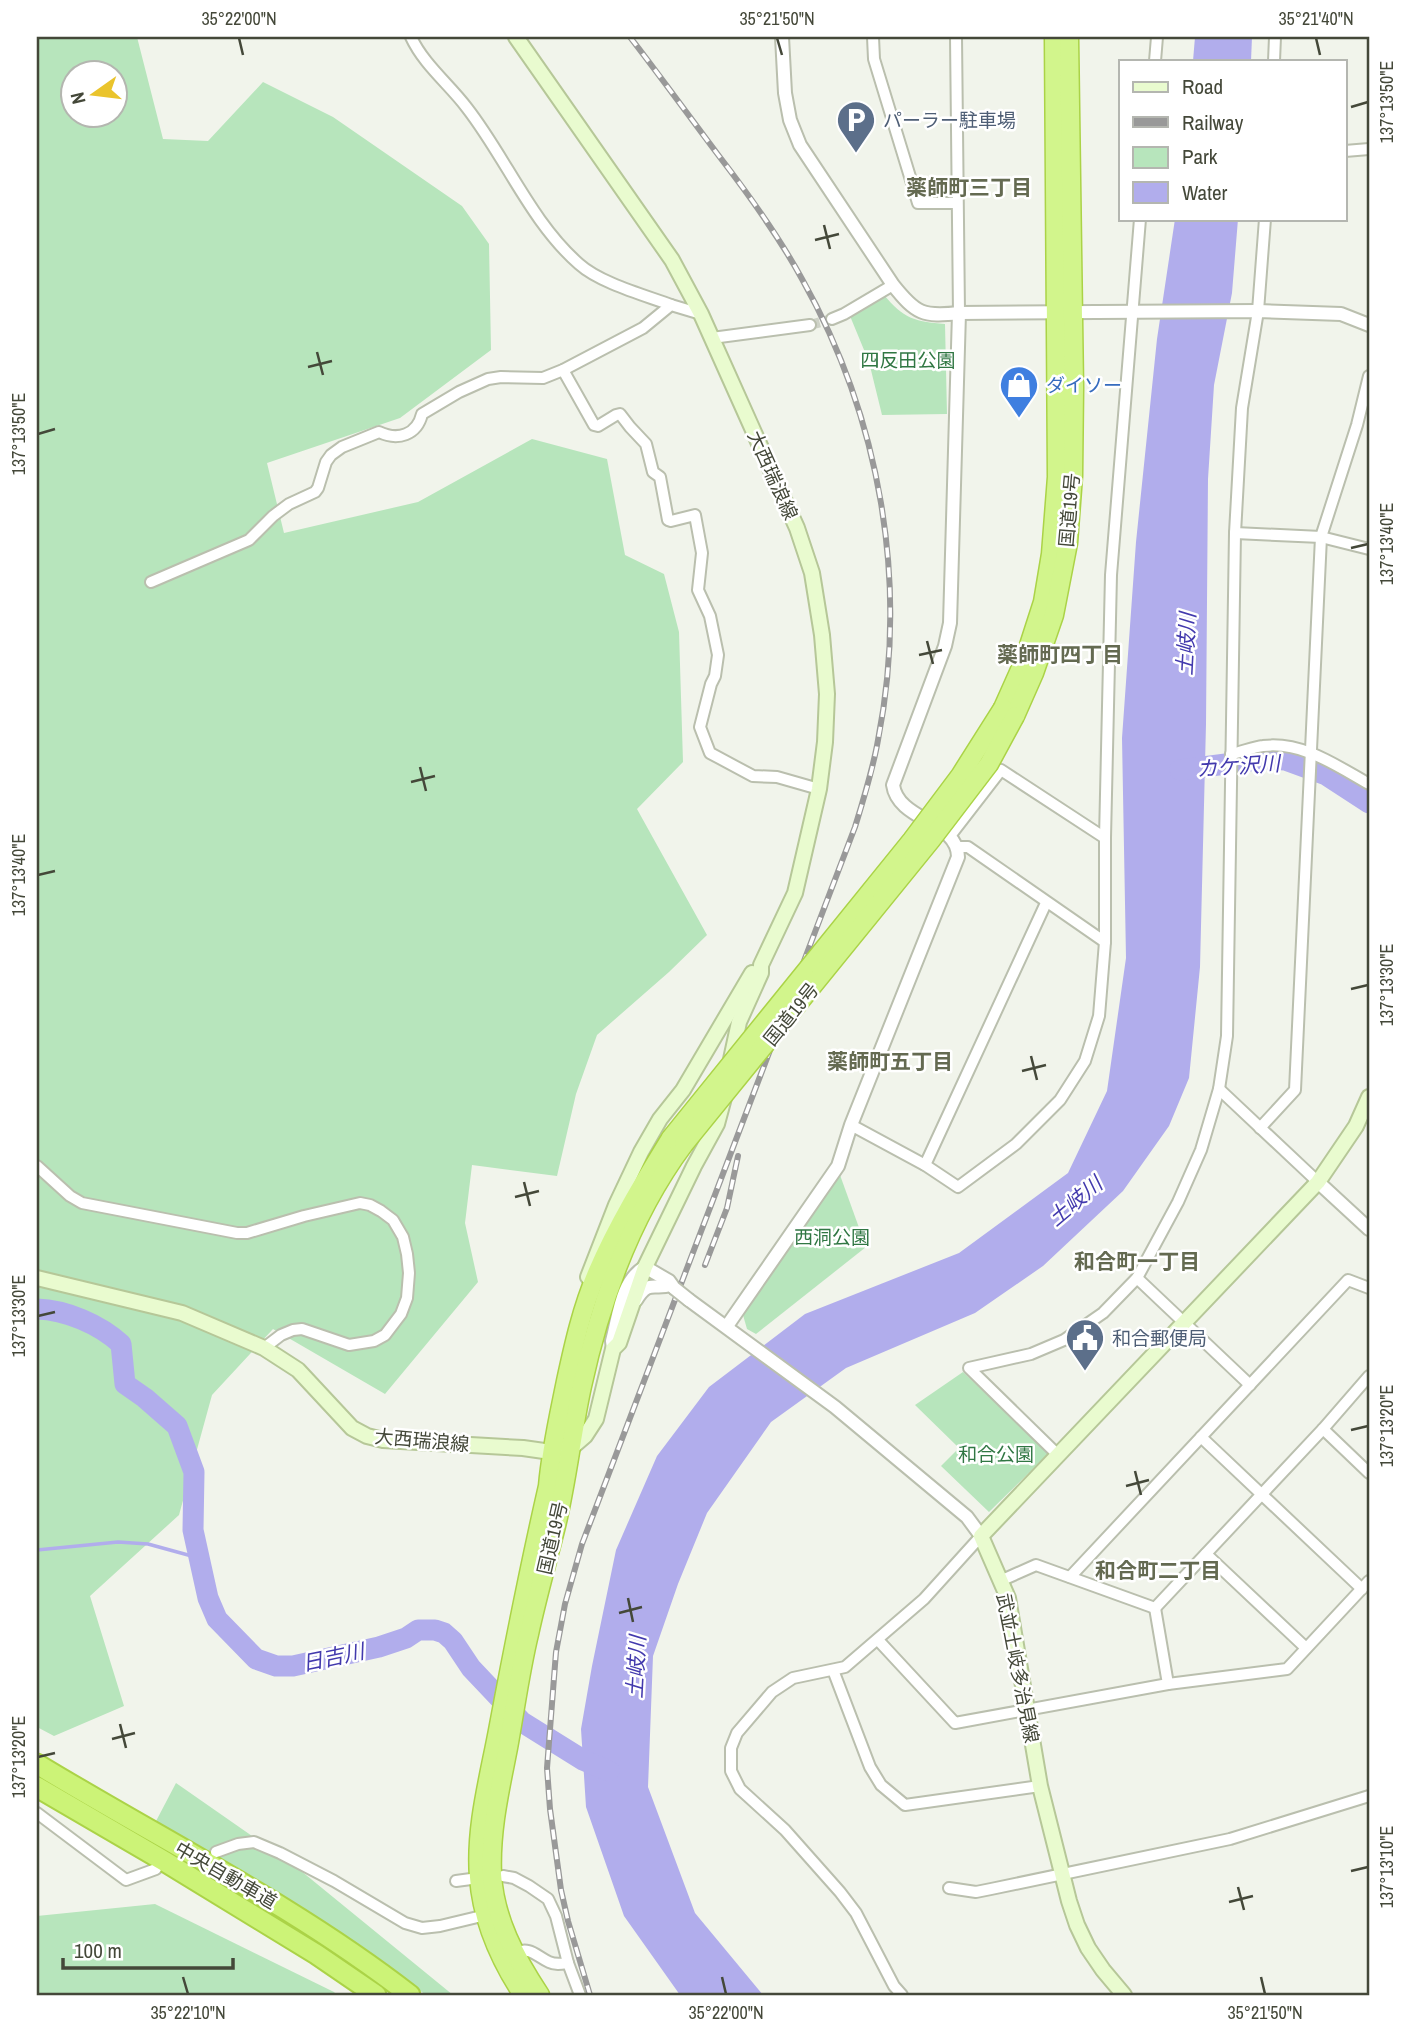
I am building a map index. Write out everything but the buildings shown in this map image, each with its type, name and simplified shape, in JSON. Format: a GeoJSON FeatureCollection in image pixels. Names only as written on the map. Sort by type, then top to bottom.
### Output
{"type":"FeatureCollection","features":[{"type":"Feature","properties":{"kind":"highway","name":"国道19号"},"geometry":{"type":"LineString","coordinates":[[1054,37],[1065,312]]}},
{"type":"Feature","properties":{"kind":"highway","name":"国道19号"},"geometry":{"type":"LineString","coordinates":[[540,1995],[515,1953],[500,1917],[492,1875],[494,1834],[505,1728],[548,1486],[551,1452],[577,1330],[596,1276],[638,1190],[1009,712],[1043,603],[1051,555],[1065,312],[1069,37]]}},
{"type":"Feature","properties":{"kind":"highway","name":"国道19号"},"geometry":{"type":"LineString","coordinates":[[511,1693],[529,1635],[557,1522],[582,1385],[598,1323],[613,1278],[677,1141]]}},
{"type":"Feature","properties":{"kind":"highway","name":"国道19号"},"geometry":{"type":"LineString","coordinates":[[505,1728],[480,1826],[479,1878],[486,1915],[498,1950],[523,1995]]}},
{"type":"Feature","properties":{"kind":"highway","name":"中央自動車道"},"geometry":{"type":"LineString","coordinates":[[37,1764],[328,1936],[410,1995]]}},
{"type":"Feature","properties":{"kind":"highway","name":"中央自動車道"},"geometry":{"type":"LineString","coordinates":[[37,1787],[316,1954],[376,1995]]}},
{"type":"Feature","properties":{"kind":"main road","name":"大西瑞浪線"},"geometry":{"type":"LineString","coordinates":[[516,37],[672,261],[712,338],[797,528],[812,573],[822,635],[827,694],[825,743],[819,789],[795,893],[761,965]]}},
{"type":"Feature","properties":{"kind":"main road"},"geometry":{"type":"LineString","coordinates":[[577,1330],[580,1306],[592,1262],[616,1205],[660,1119],[683,1090],[754,970],[761,965]]}},
{"type":"Feature","properties":{"kind":"main road"},"geometry":{"type":"LineString","coordinates":[[570,1449],[585,1436],[596,1419],[613,1349],[619,1343],[645,1267],[716,1124],[739,1022],[761,973],[761,965]]}},
{"type":"Feature","properties":{"kind":"main road"},"geometry":{"type":"LineString","coordinates":[[683,1090],[691,1085],[717,1095],[723,1102]]}},
{"type":"Feature","properties":{"kind":"main road"},"geometry":{"type":"LineString","coordinates":[[981,1536],[1318,1182],[1356,1126],[1369,1097]]}},
{"type":"Feature","properties":{"kind":"main road","name":"大西瑞浪線"},"geometry":{"type":"LineString","coordinates":[[37,1278],[182,1313],[264,1348],[298,1370],[352,1428],[367,1436],[383,1440],[551,1452],[570,1449]]}},
{"type":"Feature","properties":{"kind":"main road","name":"武並土岐多治見線"},"geometry":{"type":"LineString","coordinates":[[981,1536],[1008,1598],[1040,1786],[1073,1913],[1088,1948],[1124,1995]]}},
{"type":"Feature","properties":{"kind":"street"},"geometry":{"type":"LineString","coordinates":[[411,37],[427,62],[467,107],[534,210],[579,265],[593,275],[701,314]]}},
{"type":"Feature","properties":{"kind":"street"},"geometry":{"type":"LineString","coordinates":[[782,37],[785,93],[790,120],[800,145],[893,285],[909,305],[919,311],[935,316],[959,313],[1253,311],[1341,314],[1369,325]]}},
{"type":"Feature","properties":{"kind":"street"},"geometry":{"type":"LineString","coordinates":[[873,37],[874,59],[918,203],[957,203]]}},
{"type":"Feature","properties":{"kind":"street"},"geometry":{"type":"LineString","coordinates":[[956,37],[959,313],[950,623],[945,646],[892,785],[899,803],[954,842],[968,847],[1046,904],[1105,942]]}},
{"type":"Feature","properties":{"kind":"street"},"geometry":{"type":"LineString","coordinates":[[1155,60],[1157,37]]}},
{"type":"Feature","properties":{"kind":"street"},"geometry":{"type":"LineString","coordinates":[[1274,60],[1275,37]]}},
{"type":"Feature","properties":{"kind":"street"},"geometry":{"type":"LineString","coordinates":[[1346,151],[1369,149]]}},
{"type":"Feature","properties":{"kind":"street"},"geometry":{"type":"LineString","coordinates":[[852,1125],[925,1165],[958,1187],[1016,1144],[1060,1100],[1085,1060],[1099,1016],[1105,942],[1111,575],[1140,220]]}},
{"type":"Feature","properties":{"kind":"street"},"geometry":{"type":"LineString","coordinates":[[1058,1455],[969,1368],[1031,1354],[1064,1340],[1103,1313],[1137,1278],[1178,1202],[1201,1150],[1219,1089],[1227,1036],[1235,533],[1242,408],[1265,220]]}},
{"type":"Feature","properties":{"kind":"street"},"geometry":{"type":"LineString","coordinates":[[832,319],[893,285]]}},
{"type":"Feature","properties":{"kind":"street"},"geometry":{"type":"LineString","coordinates":[[151,582],[255,536],[273,516],[289,504],[315,492],[326,462],[342,447],[379,432],[388,436],[408,434],[420,421],[422,414],[459,392],[488,379],[544,378],[563,370],[643,328],[671,305]]}},
{"type":"Feature","properties":{"kind":"street"},"geometry":{"type":"LineString","coordinates":[[712,338],[810,325]]}},
{"type":"Feature","properties":{"kind":"street"},"geometry":{"type":"LineString","coordinates":[[563,370],[594,425],[598,426],[616,415],[623,415],[646,444],[653,472],[660,477],[668,520],[695,515],[702,553],[698,590],[710,616],[718,654],[718,665],[700,727],[709,753],[753,776],[777,776],[819,789]]}},
{"type":"Feature","properties":{"kind":"street"},"geometry":{"type":"LineString","coordinates":[[1259,1128],[1295,1090],[1321,537],[1357,425],[1369,376]]}},
{"type":"Feature","properties":{"kind":"street"},"geometry":{"type":"LineString","coordinates":[[1235,533],[1321,537],[1369,550]]}},
{"type":"Feature","properties":{"kind":"street"},"geometry":{"type":"LineString","coordinates":[[1231,754],[1262,746],[1311,752],[1369,784]]}},
{"type":"Feature","properties":{"kind":"street"},"geometry":{"type":"LineString","coordinates":[[727,1326],[838,1166],[958,857],[954,842],[1001,770],[1105,838]]}},
{"type":"Feature","properties":{"kind":"street"},"geometry":{"type":"LineString","coordinates":[[925,1165],[1046,904]]}},
{"type":"Feature","properties":{"kind":"street"},"geometry":{"type":"LineString","coordinates":[[1219,1089],[1369,1229]]}},
{"type":"Feature","properties":{"kind":"street"},"geometry":{"type":"LineString","coordinates":[[37,1166],[70,1196],[82,1203],[237,1233],[273,1227],[304,1216],[360,1203],[382,1211],[393,1220],[403,1237],[409,1273],[407,1298],[401,1314],[385,1335],[374,1341],[349,1345],[302,1329],[281,1335],[264,1348]]}},
{"type":"Feature","properties":{"kind":"street"},"geometry":{"type":"LineString","coordinates":[[613,1349],[612,1341],[624,1294],[634,1275],[645,1267],[669,1281],[672,1287],[835,1407],[967,1517],[981,1536],[924,1599],[845,1667],[793,1678],[772,1692],[737,1733],[731,1748],[731,1771],[740,1789],[785,1830],[840,1892],[856,1913],[894,1986],[902,1995]]}},
{"type":"Feature","properties":{"kind":"street"},"geometry":{"type":"LineString","coordinates":[[1137,1278],[1250,1385]]}},
{"type":"Feature","properties":{"kind":"street"},"geometry":{"type":"LineString","coordinates":[[1070,1577],[1348,1280],[1369,1288]]}},
{"type":"Feature","properties":{"kind":"street"},"geometry":{"type":"LineString","coordinates":[[632,1306],[642,1290],[654,1286],[672,1287]]}},
{"type":"Feature","properties":{"kind":"street"},"geometry":{"type":"LineString","coordinates":[[1155,1608],[1324,1429],[1369,1376]]}},
{"type":"Feature","properties":{"kind":"street"},"geometry":{"type":"LineString","coordinates":[[1324,1429],[1369,1473]]}},
{"type":"Feature","properties":{"kind":"street"},"geometry":{"type":"LineString","coordinates":[[878,1640],[955,1723],[1168,1684],[1287,1669],[1366,1585],[1201,1437]]}},
{"type":"Feature","properties":{"kind":"street"},"geometry":{"type":"LineString","coordinates":[[1206,1554],[1306,1648]]}},
{"type":"Feature","properties":{"kind":"street"},"geometry":{"type":"LineString","coordinates":[[1000,1581],[1037,1564],[1155,1608]]}},
{"type":"Feature","properties":{"kind":"street"},"geometry":{"type":"LineString","coordinates":[[1155,1608],[1168,1684]]}},
{"type":"Feature","properties":{"kind":"street"},"geometry":{"type":"LineString","coordinates":[[833,1670],[870,1767],[881,1785],[905,1805],[1040,1786]]}},
{"type":"Feature","properties":{"kind":"street"},"geometry":{"type":"LineString","coordinates":[[949,1888],[976,1892],[1230,1839],[1369,1796]]}},
{"type":"Feature","properties":{"kind":"street"},"geometry":{"type":"LineString","coordinates":[[37,1814],[126,1880],[156,1869]]}},
{"type":"Feature","properties":{"kind":"street"},"geometry":{"type":"LineString","coordinates":[[216,1852],[238,1844],[254,1842],[334,1881],[405,1923],[422,1928],[486,1915]]}},
{"type":"Feature","properties":{"kind":"street"},"geometry":{"type":"LineString","coordinates":[[503,1877],[514,1878],[548,1899],[556,1916],[568,1963],[580,1995]]}},
{"type":"Feature","properties":{"kind":"street"},"geometry":{"type":"LineString","coordinates":[[456,1881],[471,1879]]}},
{"type":"Feature","properties":{"kind":"street"},"geometry":{"type":"LineString","coordinates":[[515,1953],[521,1950],[530,1951],[549,1962],[568,1963]]}},
{"type":"Feature","properties":{"kind":"green space"},"geometry":{"type":"Polygon","coordinates":[[[37,37],[137,37],[163,139],[208,141],[263,82],[333,117],[462,206],[489,244],[491,350],[400,418],[267,463],[284,533],[418,502],[532,439],[607,459],[625,555],[664,574],[679,632],[683,762],[637,809],[707,935],[597,1035],[576,1094],[557,1176],[472,1165],[465,1223],[478,1282],[385,1394],[273,1329],[212,1395],[179,1515],[90,1596],[124,1706],[54,1736],[37,1727],[37,37]]]}},
{"type":"Feature","properties":{"kind":"green space","name":"四反田公園"},"geometry":{"type":"Polygon","coordinates":[[[884,295],[897,309],[910,317],[945,324],[947,414],[882,415],[869,362],[850,316],[884,295]]]}},
{"type":"Feature","properties":{"kind":"green space","name":"西洞公園"},"geometry":{"type":"Polygon","coordinates":[[[840,1175],[866,1247],[756,1334],[747,1329],[743,1315],[840,1175]]]}},
{"type":"Feature","properties":{"kind":"green space","name":"和合公園"},"geometry":{"type":"Polygon","coordinates":[[[963,1372],[1049,1453],[989,1512],[941,1466],[959,1448],[915,1405],[963,1372]]]}},
{"type":"Feature","properties":{"kind":"green space"},"geometry":{"type":"Polygon","coordinates":[[[176,1783],[295,1866],[453,1995],[426,1995],[352,1942],[155,1823],[176,1783]]]}},
{"type":"Feature","properties":{"kind":"green space"},"geometry":{"type":"Polygon","coordinates":[[[155,1904],[337,1995],[37,1995],[37,1916],[155,1904]]]}},
{"type":"Feature","properties":{"kind":"water"},"geometry":{"type":"Polygon","coordinates":[[[1195,37],[1252,37],[1251,60],[1193,60],[1195,37]]]}},
{"type":"Feature","properties":{"kind":"water","name":"土岐川"},"geometry":{"type":"Polygon","coordinates":[[[1175,220],[1238,220],[1232,293],[1214,385],[1208,479],[1200,967],[1189,1078],[1169,1126],[1123,1191],[1043,1266],[975,1313],[846,1368],[771,1422],[707,1513],[653,1656],[648,1787],[695,1913],[763,1995],[680,1995],[624,1916],[586,1807],[581,1729],[616,1550],[657,1456],[709,1387],[805,1314],[959,1253],[1068,1173],[1107,1091],[1126,958],[1122,738],[1136,542],[1157,339],[1175,220]]]}},
{"type":"Feature","properties":{"kind":"waterway","name":"カケ沢川"},"geometry":{"type":"LineString","coordinates":[[1180,770],[1264,759],[1285,760],[1326,775],[1369,803]]}},
{"type":"Feature","properties":{"kind":"waterway","name":"日吉川"},"geometry":{"type":"LineString","coordinates":[[37,1309],[82,1319],[121,1344],[125,1384],[177,1426],[194,1472],[193,1530],[208,1598],[217,1619],[256,1659],[276,1666],[293,1666],[379,1647],[406,1638],[418,1630],[435,1630],[444,1633],[453,1641],[471,1668],[522,1722],[583,1760],[609,1771]]}},
{"type":"Feature","properties":{"kind":"waterway"},"geometry":{"type":"LineString","coordinates":[[37,1550],[118,1542],[148,1544],[199,1558]]}},
{"type":"Feature","properties":{"kind":"tunnel"},"geometry":{"type":"LineString","coordinates":[[810,325],[832,319]]}},
{"type":"Feature","properties":{"kind":"railway"},"geometry":{"type":"LineString","coordinates":[[590,1995],[561,1890],[547,1768],[556,1652],[565,1604],[582,1544],[855,827],[878,740],[887,681],[890,621],[888,561],[881,502],[851,387],[829,332],[793,263],[763,216],[630,37]]}},
{"type":"Feature","properties":{"kind":"railway"},"geometry":{"type":"LineString","coordinates":[[705,1265],[727,1208],[738,1156]]}},
{"type":"Feature","properties":{"kind":"place","name":"パーラー駐車場"},"geometry":{"type":"Point","coordinates":[856,154]}},
{"type":"Feature","properties":{"kind":"place","name":"ダイソー"},"geometry":{"type":"Point","coordinates":[1019,419]}},
{"type":"Feature","properties":{"kind":"place","name":"和合郵便局"},"geometry":{"type":"Point","coordinates":[1085,1372]}},
{"type":"Feature","properties":{"kind":"district","name":"薬師町三丁目"},"geometry":{"type":"Point","coordinates":[969,187]}},
{"type":"Feature","properties":{"kind":"district","name":"薬師町四丁目"},"geometry":{"type":"Point","coordinates":[1060,654]}},
{"type":"Feature","properties":{"kind":"district","name":"薬師町五丁目"},"geometry":{"type":"Point","coordinates":[890,1061]}},
{"type":"Feature","properties":{"kind":"district","name":"和合町一丁目"},"geometry":{"type":"Point","coordinates":[1137,1261]}},
{"type":"Feature","properties":{"kind":"district","name":"和合町二丁目"},"geometry":{"type":"Point","coordinates":[1158,1570]}}]}
